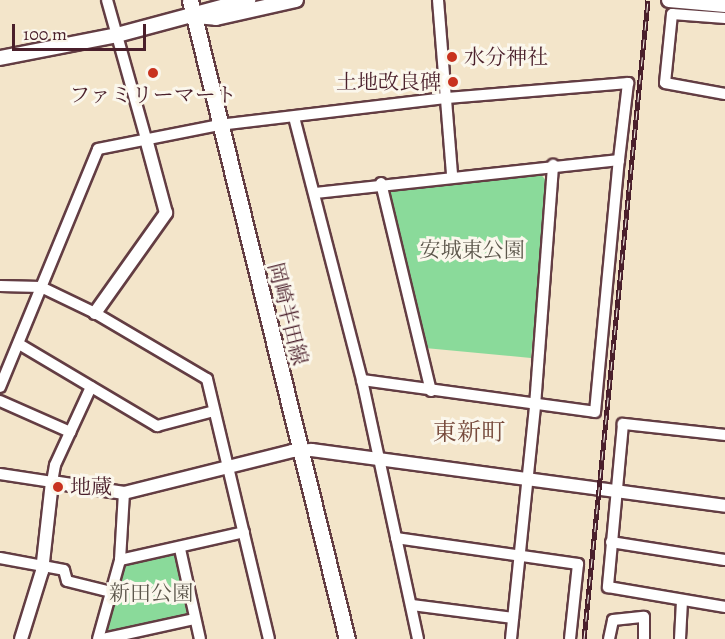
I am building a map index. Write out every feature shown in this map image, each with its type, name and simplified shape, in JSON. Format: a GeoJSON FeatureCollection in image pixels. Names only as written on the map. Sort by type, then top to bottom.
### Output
{"type":"FeatureCollection","features":[{"type":"Feature","properties":{"kind":"main road","name":"岡崎半田線"},"geometry":{"type":"LineString","coordinates":[[190,0],[347,639]]}},
{"type":"Feature","properties":{"kind":"main road"},"geometry":{"type":"LineString","coordinates":[[0,58],[117,35],[193,16],[216,18],[247,3],[296,0]]}},
{"type":"Feature","properties":{"kind":"main road"},"geometry":{"type":"LineString","coordinates":[[669,0],[725,6]]}},
{"type":"Feature","properties":{"kind":"street"},"geometry":{"type":"LineString","coordinates":[[95,313],[166,213],[107,0]]}},
{"type":"Feature","properties":{"kind":"street"},"geometry":{"type":"LineString","coordinates":[[438,0],[452,175]]}},
{"type":"Feature","properties":{"kind":"street"},"geometry":{"type":"LineString","coordinates":[[725,18],[672,14],[665,83],[725,94]]}},
{"type":"Feature","properties":{"kind":"street"},"geometry":{"type":"LineString","coordinates":[[0,387],[98,149],[219,124],[447,98],[625,82],[628,84],[597,409],[593,414],[362,380]]}},
{"type":"Feature","properties":{"kind":"street"},"geometry":{"type":"LineString","coordinates":[[294,117],[316,193],[362,380],[418,639]]}},
{"type":"Feature","properties":{"kind":"street"},"geometry":{"type":"LineString","coordinates":[[316,193],[452,175],[619,160]]}},
{"type":"Feature","properties":{"kind":"street"},"geometry":{"type":"LineString","coordinates":[[511,639],[535,406],[554,165]]}},
{"type":"Feature","properties":{"kind":"street"},"geometry":{"type":"LineString","coordinates":[[381,183],[431,391]]}},
{"type":"Feature","properties":{"kind":"street"},"geometry":{"type":"LineString","coordinates":[[0,286],[41,287],[95,313],[207,379],[269,639]]}},
{"type":"Feature","properties":{"kind":"street"},"geometry":{"type":"LineString","coordinates":[[19,344],[157,426],[214,411]]}},
{"type":"Feature","properties":{"kind":"street"},"geometry":{"type":"LineString","coordinates":[[21,639],[43,564],[55,465],[91,387]]}},
{"type":"Feature","properties":{"kind":"street"},"geometry":{"type":"LineString","coordinates":[[0,401],[70,432]]}},
{"type":"Feature","properties":{"kind":"street"},"geometry":{"type":"LineString","coordinates":[[725,435],[623,424],[608,587],[725,607]]}},
{"type":"Feature","properties":{"kind":"street"},"geometry":{"type":"LineString","coordinates":[[0,474],[124,493],[300,450],[380,458],[725,506]]}},
{"type":"Feature","properties":{"kind":"street"},"geometry":{"type":"LineString","coordinates":[[98,639],[120,560],[124,493]]}},
{"type":"Feature","properties":{"kind":"street"},"geometry":{"type":"LineString","coordinates":[[120,560],[180,549],[244,532]]}},
{"type":"Feature","properties":{"kind":"street"},"geometry":{"type":"LineString","coordinates":[[396,538],[521,553],[578,564],[570,639]]}},
{"type":"Feature","properties":{"kind":"street"},"geometry":{"type":"LineString","coordinates":[[611,542],[725,560]]}},
{"type":"Feature","properties":{"kind":"street"},"geometry":{"type":"LineString","coordinates":[[180,549],[200,639]]}},
{"type":"Feature","properties":{"kind":"street"},"geometry":{"type":"LineString","coordinates":[[0,558],[43,564],[64,570],[67,581],[111,592]]}},
{"type":"Feature","properties":{"kind":"street"},"geometry":{"type":"LineString","coordinates":[[680,639],[682,600]]}},
{"type":"Feature","properties":{"kind":"street"},"geometry":{"type":"LineString","coordinates":[[412,605],[513,618]]}},
{"type":"Feature","properties":{"kind":"street"},"geometry":{"type":"LineString","coordinates":[[609,639],[613,620],[644,617],[644,639]]}},
{"type":"Feature","properties":{"kind":"street"},"geometry":{"type":"LineString","coordinates":[[104,639],[195,620]]}},
{"type":"Feature","properties":{"kind":"green space","name":"安城東公園"},"geometry":{"type":"Polygon","coordinates":[[[539,172],[548,183],[531,358],[425,348],[389,191],[539,172]]]}},
{"type":"Feature","properties":{"kind":"green space","name":"新田公園"},"geometry":{"type":"Polygon","coordinates":[[[177,554],[192,618],[105,638],[125,565],[177,554]]]}},
{"type":"Feature","properties":{"kind":"railway"},"geometry":{"type":"LineString","coordinates":[[584,639],[648,0]]}},
{"type":"Feature","properties":{"kind":"place","name":"水分神社"},"geometry":{"type":"Point","coordinates":[452,57]}},
{"type":"Feature","properties":{"kind":"place","name":"ファミリーマート"},"geometry":{"type":"Point","coordinates":[153,73]}},
{"type":"Feature","properties":{"kind":"place","name":"土地改良碑"},"geometry":{"type":"Point","coordinates":[453,82]}},
{"type":"Feature","properties":{"kind":"place","name":"地蔵"},"geometry":{"type":"Point","coordinates":[58,487]}},
{"type":"Feature","properties":{"kind":"district","name":"東新町"},"geometry":{"type":"Point","coordinates":[469,433]}}]}
